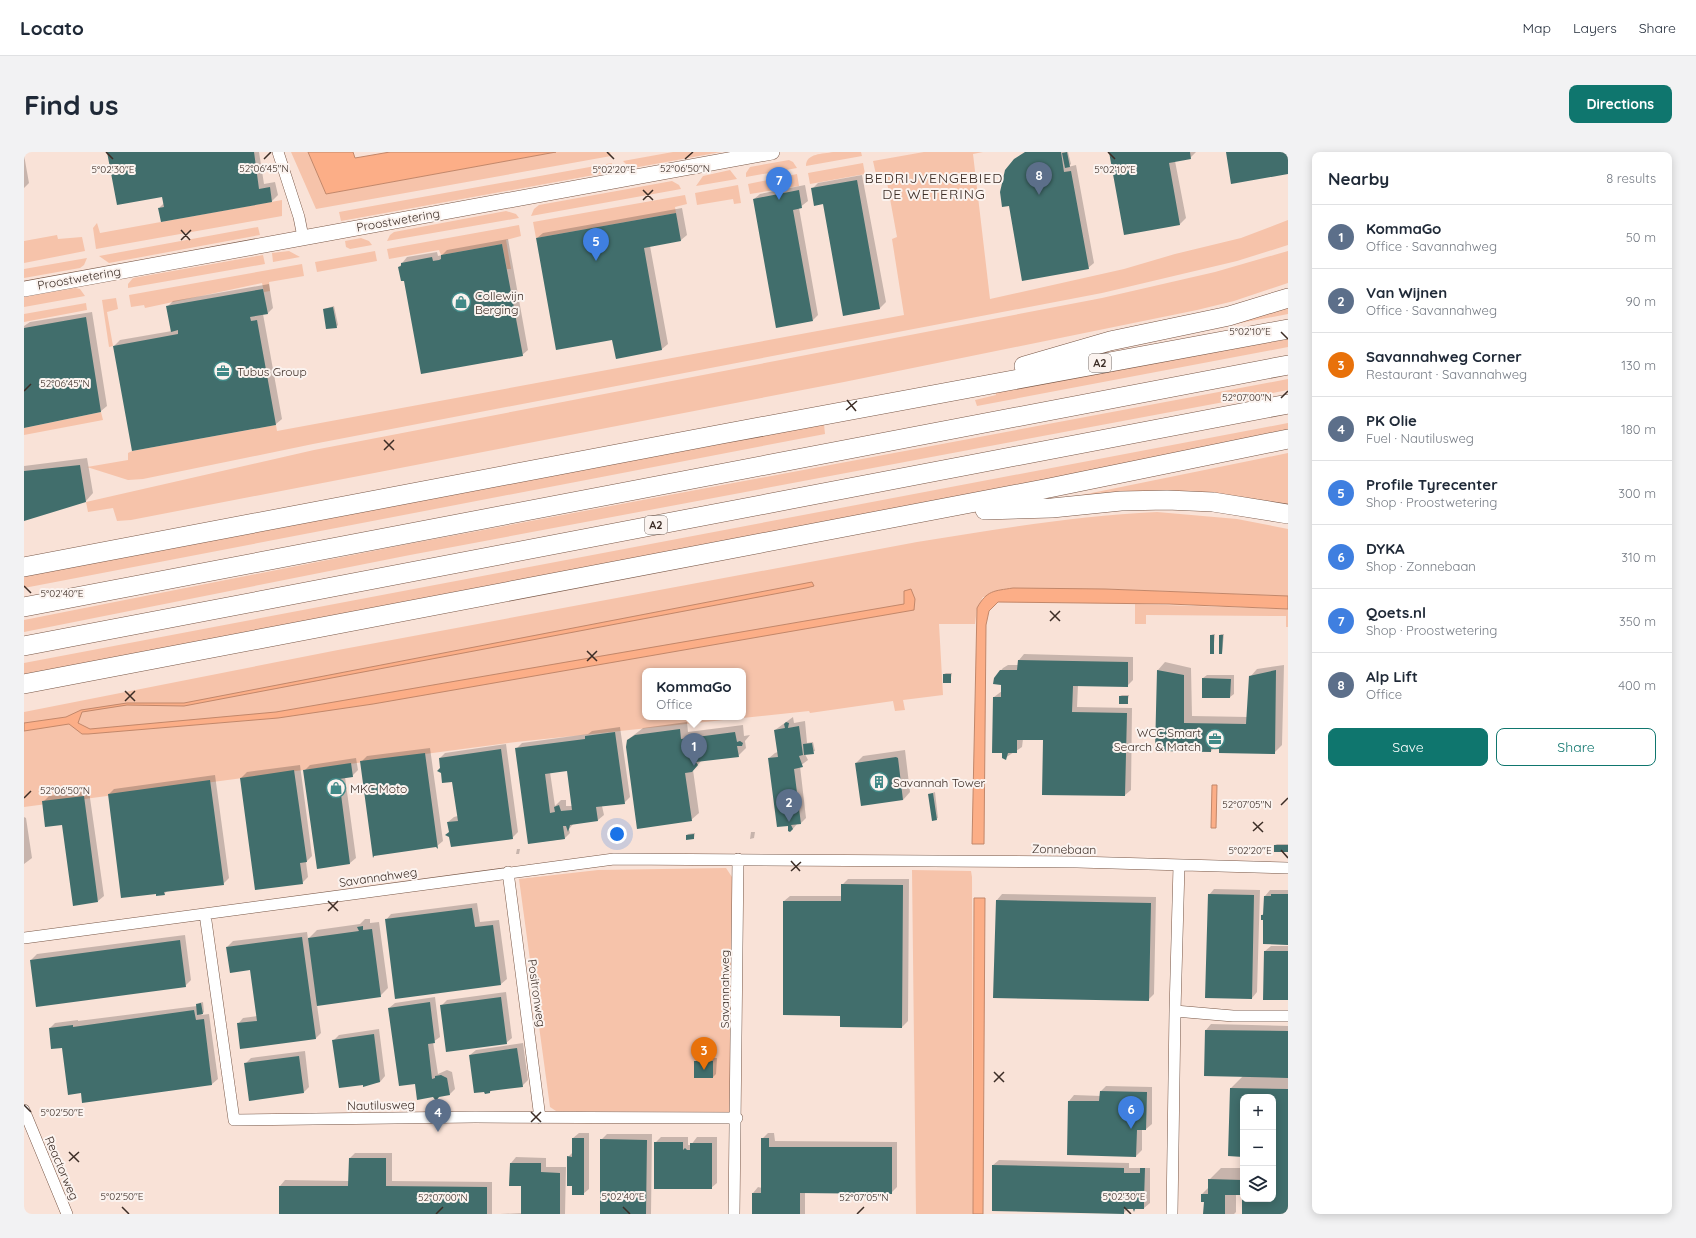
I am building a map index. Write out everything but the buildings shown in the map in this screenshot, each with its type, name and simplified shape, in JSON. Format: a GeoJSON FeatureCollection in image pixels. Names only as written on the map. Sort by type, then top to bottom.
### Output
{"type":"FeatureCollection","features":[{"type":"Feature","properties":{"kind":"highway","name":"A2"},"geometry":{"type":"LineString","coordinates":[[913,398],[1110,342],[1229,316],[1288,298]]}},
{"type":"Feature","properties":{"kind":"highway","name":"A2"},"geometry":{"type":"LineString","coordinates":[[24,567],[913,398],[1288,329]]}},
{"type":"Feature","properties":{"kind":"highway"},"geometry":{"type":"LineString","coordinates":[[24,607],[1288,365]]}},
{"type":"Feature","properties":{"kind":"highway","name":"A2"},"geometry":{"type":"LineString","coordinates":[[24,646],[1288,404]]}},
{"type":"Feature","properties":{"kind":"highway"},"geometry":{"type":"LineString","coordinates":[[24,684],[925,512],[1288,439]]}},
{"type":"Feature","properties":{"kind":"highway"},"geometry":{"type":"LineString","coordinates":[[925,512],[1052,508],[1121,501],[1167,500],[1213,502],[1288,514]]}},
{"type":"Feature","properties":{"kind":"street"},"geometry":{"type":"LineString","coordinates":[[278,152],[299,217],[302,237]]}},
{"type":"Feature","properties":{"kind":"street","name":"Proostwetering"},"geometry":{"type":"LineString","coordinates":[[24,289],[772,152]]}},
{"type":"Feature","properties":{"kind":"street","name":"Savannahweg"},"geometry":{"type":"LineString","coordinates":[[24,938],[614,859],[948,861]]}},
{"type":"Feature","properties":{"kind":"street","name":"Savannahweg"},"geometry":{"type":"LineString","coordinates":[[734,1214],[738,860]]}},
{"type":"Feature","properties":{"kind":"street","name":"Zonnebaan"},"geometry":{"type":"LineString","coordinates":[[948,861],[1288,868]]}},
{"type":"Feature","properties":{"kind":"street"},"geometry":{"type":"LineString","coordinates":[[1172,1214],[1179,866]]}},
{"type":"Feature","properties":{"kind":"street","name":"Positronweg"},"geometry":{"type":"LineString","coordinates":[[508,872],[540,1118]]}},
{"type":"Feature","properties":{"kind":"street","name":"Nautilusweg"},"geometry":{"type":"LineString","coordinates":[[205,914],[234,1120],[736,1118]]}},
{"type":"Feature","properties":{"kind":"street"},"geometry":{"type":"LineString","coordinates":[[1175,1011],[1233,1016],[1288,1016]]}},
{"type":"Feature","properties":{"kind":"street","name":"Reactorweg"},"geometry":{"type":"LineString","coordinates":[[24,1110],[67,1214]]}},
{"type":"Feature","properties":{"kind":"shaded area"},"geometry":{"type":"Polygon","coordinates":[[[291,152],[308,152],[326,194],[556,152],[610,152],[611,156],[316,209],[291,152]]]}},
{"type":"Feature","properties":{"kind":"shaded area"},"geometry":{"type":"Polygon","coordinates":[[[308,152],[353,152],[355,158],[390,152],[556,152],[326,194],[308,152]]]}},
{"type":"Feature","properties":{"kind":"shaded area"},"geometry":{"type":"Polygon","coordinates":[[[673,152],[721,152],[633,168],[629,167],[623,161],[673,152]]]}},
{"type":"Feature","properties":{"kind":"shaded area"},"geometry":{"type":"Polygon","coordinates":[[[833,152],[861,152],[862,156],[806,166],[807,162],[812,156],[833,152]]]}},
{"type":"Feature","properties":{"kind":"shaded area"},"geometry":{"type":"Polygon","coordinates":[[[924,152],[983,152],[973,154],[990,299],[1124,269],[1175,254],[1241,238],[1288,220],[1288,245],[1237,261],[1102,293],[313,444],[143,479],[128,480],[87,467],[128,460],[128,453],[132,451],[276,425],[277,431],[904,315],[892,239],[897,237],[886,177],[877,179],[873,161],[924,152]]]}},
{"type":"Feature","properties":{"kind":"shaded area"},"geometry":{"type":"Polygon","coordinates":[[[789,160],[793,162],[797,168],[746,177],[746,173],[750,167],[789,160]]]}},
{"type":"Feature","properties":{"kind":"shaded area"},"geometry":{"type":"Polygon","coordinates":[[[612,163],[609,171],[605,173],[341,221],[339,212],[612,163]]]}},
{"type":"Feature","properties":{"kind":"shaded area"},"geometry":{"type":"Polygon","coordinates":[[[863,163],[865,174],[810,184],[808,173],[863,163]]]}},
{"type":"Feature","properties":{"kind":"shaded area"},"geometry":{"type":"Polygon","coordinates":[[[730,170],[737,179],[696,186],[703,176],[730,170]]]}},
{"type":"Feature","properties":{"kind":"shaded area"},"geometry":{"type":"Polygon","coordinates":[[[797,174],[799,186],[750,194],[748,184],[797,174]]]}},
{"type":"Feature","properties":{"kind":"shaded area"},"geometry":{"type":"Polygon","coordinates":[[[672,181],[679,185],[681,189],[531,216],[534,209],[539,205],[672,181]]]}},
{"type":"Feature","properties":{"kind":"shaded area"},"geometry":{"type":"Polygon","coordinates":[[[738,185],[741,203],[734,204],[733,199],[697,205],[695,193],[738,185]]]}},
{"type":"Feature","properties":{"kind":"shaded area"},"geometry":{"type":"Polygon","coordinates":[[[685,195],[687,204],[675,207],[676,213],[536,238],[533,222],[685,195]]]}},
{"type":"Feature","properties":{"kind":"shaded area"},"geometry":{"type":"Polygon","coordinates":[[[282,200],[282,216],[96,249],[93,228],[97,223],[100,233],[282,200]]]}},
{"type":"Feature","properties":{"kind":"shaded area"},"geometry":{"type":"Polygon","coordinates":[[[506,211],[516,214],[519,218],[387,241],[390,235],[394,232],[506,211]]]}},
{"type":"Feature","properties":{"kind":"shaded area"},"geometry":{"type":"Polygon","coordinates":[[[519,225],[521,236],[506,240],[511,269],[507,269],[502,244],[441,255],[439,250],[389,259],[387,249],[519,225]]]}},
{"type":"Feature","properties":{"kind":"shaded area"},"geometry":{"type":"Polygon","coordinates":[[[258,227],[260,235],[109,263],[99,256],[258,227]]]}},
{"type":"Feature","properties":{"kind":"shaded area"},"geometry":{"type":"Polygon","coordinates":[[[57,235],[58,239],[82,237],[85,251],[24,263],[24,241],[57,235]]]}},
{"type":"Feature","properties":{"kind":"shaded area"},"geometry":{"type":"Polygon","coordinates":[[[361,238],[369,241],[372,245],[350,249],[346,247],[345,241],[361,238]]]}},
{"type":"Feature","properties":{"kind":"shaded area"},"geometry":{"type":"Polygon","coordinates":[[[289,251],[300,257],[273,262],[272,253],[289,251]]]}},
{"type":"Feature","properties":{"kind":"shaded area"},"geometry":{"type":"Polygon","coordinates":[[[375,251],[377,261],[317,272],[315,262],[375,251]]]}},
{"type":"Feature","properties":{"kind":"shaded area"},"geometry":{"type":"Polygon","coordinates":[[[1288,251],[1288,283],[1234,301],[1197,310],[844,382],[131,520],[117,521],[113,508],[88,512],[86,502],[314,450],[1102,298],[1215,272],[1288,251]]]}},
{"type":"Feature","properties":{"kind":"shaded area"},"geometry":{"type":"Polygon","coordinates":[[[263,255],[265,264],[128,288],[128,284],[133,278],[263,255]]]}},
{"type":"Feature","properties":{"kind":"shaded area"},"geometry":{"type":"Polygon","coordinates":[[[87,258],[84,265],[80,268],[24,278],[24,269],[87,258]]]}},
{"type":"Feature","properties":{"kind":"shaded area"},"geometry":{"type":"Polygon","coordinates":[[[302,264],[304,276],[269,282],[270,291],[264,292],[262,283],[145,308],[144,305],[131,307],[129,295],[302,264]]]}},
{"type":"Feature","properties":{"kind":"shaded area"},"geometry":{"type":"Polygon","coordinates":[[[75,288],[80,289],[85,296],[24,307],[24,297],[75,288]]]}},
{"type":"Feature","properties":{"kind":"shaded area"},"geometry":{"type":"Polygon","coordinates":[[[116,298],[118,309],[107,312],[113,346],[109,347],[102,300],[116,298]]]}},
{"type":"Feature","properties":{"kind":"shaded area"},"geometry":{"type":"Polygon","coordinates":[[[86,303],[87,310],[24,322],[24,314],[86,303]]]}},
{"type":"Feature","properties":{"kind":"shaded area"},"geometry":{"type":"Polygon","coordinates":[[[1288,307],[1288,314],[1219,327],[1288,307]]]}},
{"type":"Feature","properties":{"kind":"shaded area"},"geometry":{"type":"Polygon","coordinates":[[[1288,339],[1288,347],[977,406],[975,400],[996,395],[995,390],[1288,339]]]}},
{"type":"Feature","properties":{"kind":"shaded area"},"geometry":{"type":"Polygon","coordinates":[[[1288,379],[1288,390],[410,555],[24,632],[24,620],[408,544],[1288,379]]]}},
{"type":"Feature","properties":{"kind":"shaded area"},"geometry":{"type":"Polygon","coordinates":[[[101,412],[103,420],[24,435],[24,428],[101,412]]]}},
{"type":"Feature","properties":{"kind":"shaded area"},"geometry":{"type":"Polygon","coordinates":[[[1288,423],[1288,431],[1157,458],[24,676],[24,663],[1288,423]]]}},
{"type":"Feature","properties":{"kind":"shaded area"},"geometry":{"type":"Polygon","coordinates":[[[824,424],[825,434],[24,588],[24,576],[824,424]]]}},
{"type":"Feature","properties":{"kind":"shaded area"},"geometry":{"type":"Polygon","coordinates":[[[1288,453],[1288,508],[1067,498],[1288,453]]]}},
{"type":"Feature","properties":{"kind":"shaded area"},"geometry":{"type":"Polygon","coordinates":[[[1157,512],[1237,519],[1288,529],[1288,596],[1105,589],[983,597],[977,608],[975,624],[939,624],[943,695],[903,700],[905,710],[895,711],[893,701],[810,713],[809,711],[746,718],[746,668],[642,668],[642,720],[724,720],[516,742],[24,807],[24,712],[338,650],[917,542],[976,532],[1096,517],[1157,512]]]}},
{"type":"Feature","properties":{"kind":"shaded area"},"geometry":{"type":"Polygon","coordinates":[[[812,582],[814,586],[806,588],[184,706],[127,705],[82,712],[78,723],[90,729],[276,712],[904,604],[904,591],[911,589],[915,599],[914,610],[373,704],[278,718],[88,734],[82,734],[69,724],[24,731],[24,723],[66,717],[81,710],[127,703],[184,703],[812,582]]]}},
{"type":"Feature","properties":{"kind":"shaded area"},"geometry":{"type":"Polygon","coordinates":[[[1013,588],[1105,589],[1288,596],[1288,609],[1169,604],[998,602],[989,611],[986,625],[984,844],[972,844],[977,608],[984,598],[992,592],[1013,588]]]}},
{"type":"Feature","properties":{"kind":"shaded area"},"geometry":{"type":"Polygon","coordinates":[[[1135,604],[1288,609],[1288,627],[1286,627],[1286,616],[1146,615],[1146,624],[1135,624],[1135,604]]]}},
{"type":"Feature","properties":{"kind":"shaded area"},"geometry":{"type":"Polygon","coordinates":[[[1212,785],[1217,785],[1216,828],[1211,828],[1212,785]]]}},
{"type":"Feature","properties":{"kind":"shaded area"},"geometry":{"type":"Polygon","coordinates":[[[726,868],[732,877],[731,1112],[556,1111],[550,1107],[519,879],[598,870],[726,868]]]}},
{"type":"Feature","properties":{"kind":"shaded area"},"geometry":{"type":"Polygon","coordinates":[[[912,870],[971,871],[973,1214],[916,1214],[912,870]]]}},
{"type":"Feature","properties":{"kind":"shaded area"},"geometry":{"type":"Polygon","coordinates":[[[974,898],[985,898],[983,1214],[973,1214],[974,898]]]}},
{"type":"Feature","properties":{"kind":"place","name":"Alp Lift"},"geometry":{"type":"Point","coordinates":[1039,195]}},
{"type":"Feature","properties":{"kind":"place","name":"Qoets.nl"},"geometry":{"type":"Point","coordinates":[779,200]}},
{"type":"Feature","properties":{"kind":"place","name":"Profile Tyrecenter"},"geometry":{"type":"Point","coordinates":[596,261]}},
{"type":"Feature","properties":{"kind":"place","name":"Collewijn Berging"},"geometry":{"type":"Point","coordinates":[461,302]}},
{"type":"Feature","properties":{"kind":"place","name":"Tubus Group"},"geometry":{"type":"Point","coordinates":[223,371]}},
{"type":"Feature","properties":{"kind":"place","name":"WCC Smart Search & Match"},"geometry":{"type":"Point","coordinates":[1215,739]}},
{"type":"Feature","properties":{"kind":"place","name":"KommaGo"},"geometry":{"type":"Point","coordinates":[694,766]}},
{"type":"Feature","properties":{"kind":"place","name":"Savannah Tower"},"geometry":{"type":"Point","coordinates":[879,782]}},
{"type":"Feature","properties":{"kind":"place","name":"MKC Moto"},"geometry":{"type":"Point","coordinates":[336,788]}},
{"type":"Feature","properties":{"kind":"place","name":"Van Wijnen"},"geometry":{"type":"Point","coordinates":[789,822]}},
{"type":"Feature","properties":{"kind":"place","name":"Savannahweg Corner"},"geometry":{"type":"Point","coordinates":[704,1070]}},
{"type":"Feature","properties":{"kind":"place","name":"DYKA"},"geometry":{"type":"Point","coordinates":[1131,1129]}},
{"type":"Feature","properties":{"kind":"place","name":"PK Olie"},"geometry":{"type":"Point","coordinates":[438,1132]}},
{"type":"Feature","properties":{"kind":"district","name":"BEDRIJVENGEBIED DE WETERING"},"geometry":{"type":"Point","coordinates":[934,186]}}]}
